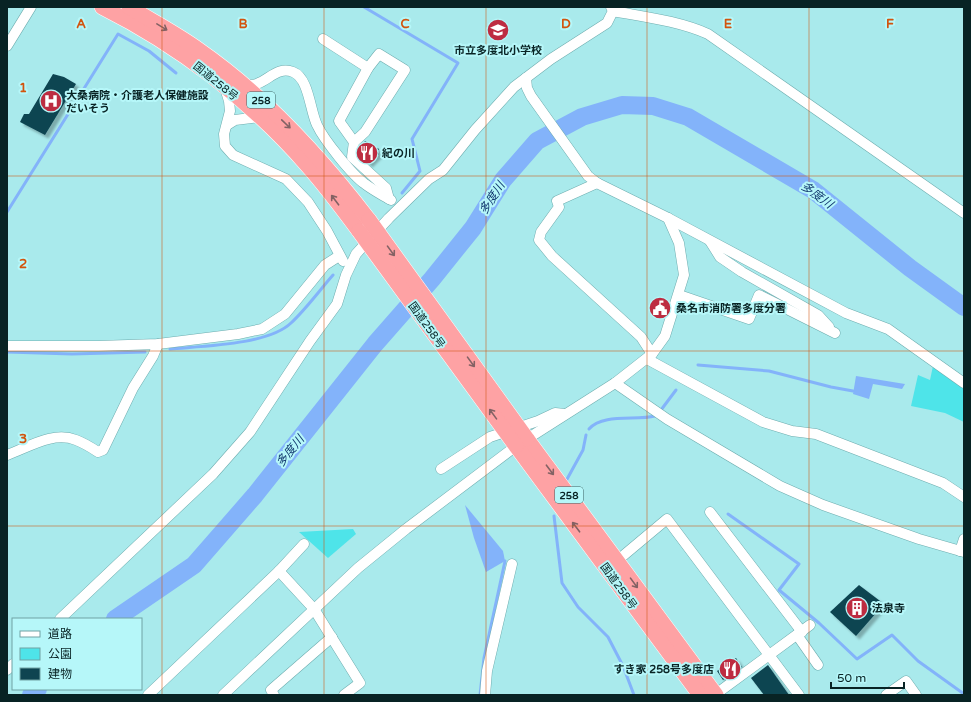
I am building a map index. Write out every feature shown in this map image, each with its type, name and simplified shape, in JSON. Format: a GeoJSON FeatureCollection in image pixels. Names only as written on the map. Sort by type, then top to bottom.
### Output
{"type":"FeatureCollection","features":[{"type":"Feature","properties":{"kind":"highway","name":"国道258号"},"geometry":{"type":"LineString","coordinates":[[102,7],[121,16],[190,60],[224,88],[264,112]]}},
{"type":"Feature","properties":{"kind":"highway","name":"国道258号"},"geometry":{"type":"LineString","coordinates":[[129,7],[198,49],[241,82],[306,164],[364,225],[521,442],[716,694]]}},
{"type":"Feature","properties":{"kind":"highway","name":"国道258号"},"geometry":{"type":"LineString","coordinates":[[609,557],[700,695]]}},
{"type":"Feature","properties":{"kind":"street"},"geometry":{"type":"LineString","coordinates":[[7,46],[31,7]]}},
{"type":"Feature","properties":{"kind":"street"},"geometry":{"type":"LineString","coordinates":[[61,618],[213,474],[250,432],[310,341],[337,304],[349,266],[356,254],[400,207],[429,179],[443,170],[514,87],[551,59],[607,23],[612,9],[640,12],[708,34],[964,213]]}},
{"type":"Feature","properties":{"kind":"street"},"geometry":{"type":"LineString","coordinates":[[323,39],[368,68]]}},
{"type":"Feature","properties":{"kind":"street"},"geometry":{"type":"LineString","coordinates":[[354,142],[340,121],[368,68],[379,54],[405,70],[365,132],[354,142],[352,157],[386,188],[389,199]]}},
{"type":"Feature","properties":{"kind":"street"},"geometry":{"type":"LineString","coordinates":[[227,125],[235,120],[264,112],[266,81],[271,75],[285,70],[294,72],[300,76],[304,82],[317,125],[328,144],[364,184],[400,207]]}},
{"type":"Feature","properties":{"kind":"street"},"geometry":{"type":"LineString","coordinates":[[526,78],[527,88],[531,96],[588,176],[597,183],[668,218],[846,313],[888,329],[964,383]]}},
{"type":"Feature","properties":{"kind":"street"},"geometry":{"type":"LineString","coordinates":[[241,82],[249,86],[266,81]]}},
{"type":"Feature","properties":{"kind":"street"},"geometry":{"type":"LineString","coordinates":[[224,88],[229,101],[230,111],[224,134],[225,146],[233,155],[286,180],[308,202],[327,231],[339,256],[349,266]]}},
{"type":"Feature","properties":{"kind":"street"},"geometry":{"type":"LineString","coordinates":[[597,183],[557,201],[559,207],[540,232],[539,240],[552,256],[640,337],[649,356],[764,422],[792,431],[816,434],[943,483],[964,497]]}},
{"type":"Feature","properties":{"kind":"street"},"geometry":{"type":"LineString","coordinates":[[223,695],[358,568],[406,529],[521,442],[615,383],[649,356],[665,336],[684,275],[679,243],[668,218]]}},
{"type":"Feature","properties":{"kind":"street"},"geometry":{"type":"LineString","coordinates":[[679,295],[749,319],[759,295],[835,333],[818,315],[742,272],[720,257],[709,240]]}},
{"type":"Feature","properties":{"kind":"street"},"geometry":{"type":"LineString","coordinates":[[7,346],[98,346],[158,344],[238,334],[262,329],[285,314],[325,265],[339,256]]}},
{"type":"Feature","properties":{"kind":"street"},"geometry":{"type":"LineString","coordinates":[[7,455],[40,441],[54,438],[76,440],[98,452],[103,450],[133,388],[153,356],[158,344]]}},
{"type":"Feature","properties":{"kind":"street"},"geometry":{"type":"LineString","coordinates":[[615,383],[666,419],[780,486],[823,505],[962,552],[964,539]]}},
{"type":"Feature","properties":{"kind":"street"},"geometry":{"type":"LineString","coordinates":[[441,470],[490,437],[538,421],[555,413],[566,414]]}},
{"type":"Feature","properties":{"kind":"street"},"geometry":{"type":"LineString","coordinates":[[710,512],[799,633],[818,665]]}},
{"type":"Feature","properties":{"kind":"street"},"geometry":{"type":"LineString","coordinates":[[609,557],[668,519],[799,695]]}},
{"type":"Feature","properties":{"kind":"street"},"geometry":{"type":"LineString","coordinates":[[148,695],[279,571],[304,544]]}},
{"type":"Feature","properties":{"kind":"street"},"geometry":{"type":"LineString","coordinates":[[485,695],[488,671],[512,564]]}},
{"type":"Feature","properties":{"kind":"street"},"geometry":{"type":"LineString","coordinates":[[279,571],[314,609],[360,683],[344,695]]}},
{"type":"Feature","properties":{"kind":"street"},"geometry":{"type":"LineString","coordinates":[[716,694],[810,625]]}},
{"type":"Feature","properties":{"kind":"street"},"geometry":{"type":"LineString","coordinates":[[274,695],[271,690],[332,637]]}},
{"type":"Feature","properties":{"kind":"street"},"geometry":{"type":"LineString","coordinates":[[886,695],[906,681],[916,695]]}},
{"type":"Feature","properties":{"kind":"green space"},"geometry":{"type":"Polygon","coordinates":[[[933,366],[964,388],[964,422],[945,413],[911,406],[918,375],[930,380],[933,366]]]}},
{"type":"Feature","properties":{"kind":"green space"},"geometry":{"type":"Polygon","coordinates":[[[353,529],[356,534],[328,558],[299,532],[353,529]]]}},
{"type":"Feature","properties":{"kind":"shaded area"},"geometry":{"type":"Polygon","coordinates":[[[856,376],[905,384],[902,389],[873,384],[869,399],[853,394],[856,376]]]}},
{"type":"Feature","properties":{"kind":"shaded area"},"geometry":{"type":"Polygon","coordinates":[[[465,505],[503,551],[505,561],[486,572],[474,538],[465,505]]]}},
{"type":"Feature","properties":{"kind":"building"},"geometry":{"type":"Polygon","coordinates":[[[53,74],[64,77],[76,84],[45,135],[20,122],[24,114],[29,114],[53,74]]]}},
{"type":"Feature","properties":{"kind":"building","name":"紀の川"},"geometry":{"type":"Polygon","coordinates":[[[365,141],[379,149],[377,152],[379,154],[369,164],[359,154],[365,141]]]}},
{"type":"Feature","properties":{"kind":"building","name":"法泉寺"},"geometry":{"type":"Polygon","coordinates":[[[859,585],[884,604],[856,636],[830,612],[859,585]]]}},
{"type":"Feature","properties":{"kind":"building","name":"すき家 258号多度店"},"geometry":{"type":"Polygon","coordinates":[[[736,658],[742,667],[723,680],[717,671],[736,658]]]}},
{"type":"Feature","properties":{"kind":"building"},"geometry":{"type":"Polygon","coordinates":[[[768,665],[789,695],[764,695],[751,678],[768,665]]]}},
{"type":"Feature","properties":{"kind":"waterway"},"geometry":{"type":"LineString","coordinates":[[364,7],[458,63],[412,139],[420,171],[402,193]]}},
{"type":"Feature","properties":{"kind":"waterway"},"geometry":{"type":"LineString","coordinates":[[7,212],[118,34],[149,51],[176,73]]}},
{"type":"Feature","properties":{"kind":"waterway","name":"多度川"},"geometry":{"type":"LineString","coordinates":[[116,618],[194,565],[255,495],[375,344],[432,279],[473,228],[503,180],[537,141],[582,117],[622,105],[653,106],[688,117],[813,190],[910,268],[964,307]]}},
{"type":"Feature","properties":{"kind":"waterway"},"geometry":{"type":"LineString","coordinates":[[170,349],[234,343],[267,336],[281,330],[297,318],[333,275]]}},
{"type":"Feature","properties":{"kind":"waterway"},"geometry":{"type":"LineString","coordinates":[[7,352],[72,354],[145,352]]}},
{"type":"Feature","properties":{"kind":"waterway"},"geometry":{"type":"LineString","coordinates":[[698,365],[769,371],[831,387],[853,391]]}},
{"type":"Feature","properties":{"kind":"waterway"},"geometry":{"type":"LineString","coordinates":[[661,410],[676,390]]}},
{"type":"Feature","properties":{"kind":"waterway"},"geometry":{"type":"LineString","coordinates":[[589,429],[595,424],[611,419],[655,416]]}},
{"type":"Feature","properties":{"kind":"waterway"},"geometry":{"type":"LineString","coordinates":[[566,481],[583,450],[586,435]]}},
{"type":"Feature","properties":{"kind":"waterway"},"geometry":{"type":"LineString","coordinates":[[728,514],[799,564],[779,590],[819,623],[857,659],[892,635],[918,661],[964,694]]}},
{"type":"Feature","properties":{"kind":"waterway"},"geometry":{"type":"LineString","coordinates":[[554,516],[562,583],[578,607],[608,637],[623,666],[634,695]]}},
{"type":"Feature","properties":{"kind":"waterway"},"geometry":{"type":"LineString","coordinates":[[480,695],[484,658],[505,561]]}},
{"type":"Feature","properties":{"kind":"waterway","name":"多度川"},"geometry":{"type":"LineString","coordinates":[[31,695],[37,690]]}},
{"type":"Feature","properties":{"kind":"place","name":"市立多度北小学校"},"geometry":{"type":"Point","coordinates":[498,30]}},
{"type":"Feature","properties":{"kind":"place","name":"大桑病院・介護老人保健施設 だいそう"},"geometry":{"type":"Point","coordinates":[51,101]}},
{"type":"Feature","properties":{"kind":"place","name":"紀の川"},"geometry":{"type":"Point","coordinates":[367,153]}},
{"type":"Feature","properties":{"kind":"place","name":"桑名市消防署多度分署"},"geometry":{"type":"Point","coordinates":[660,308]}},
{"type":"Feature","properties":{"kind":"place","name":"法泉寺"},"geometry":{"type":"Point","coordinates":[857,608]}},
{"type":"Feature","properties":{"kind":"place","name":"すき家 258号多度店"},"geometry":{"type":"Point","coordinates":[730,669]}}]}
